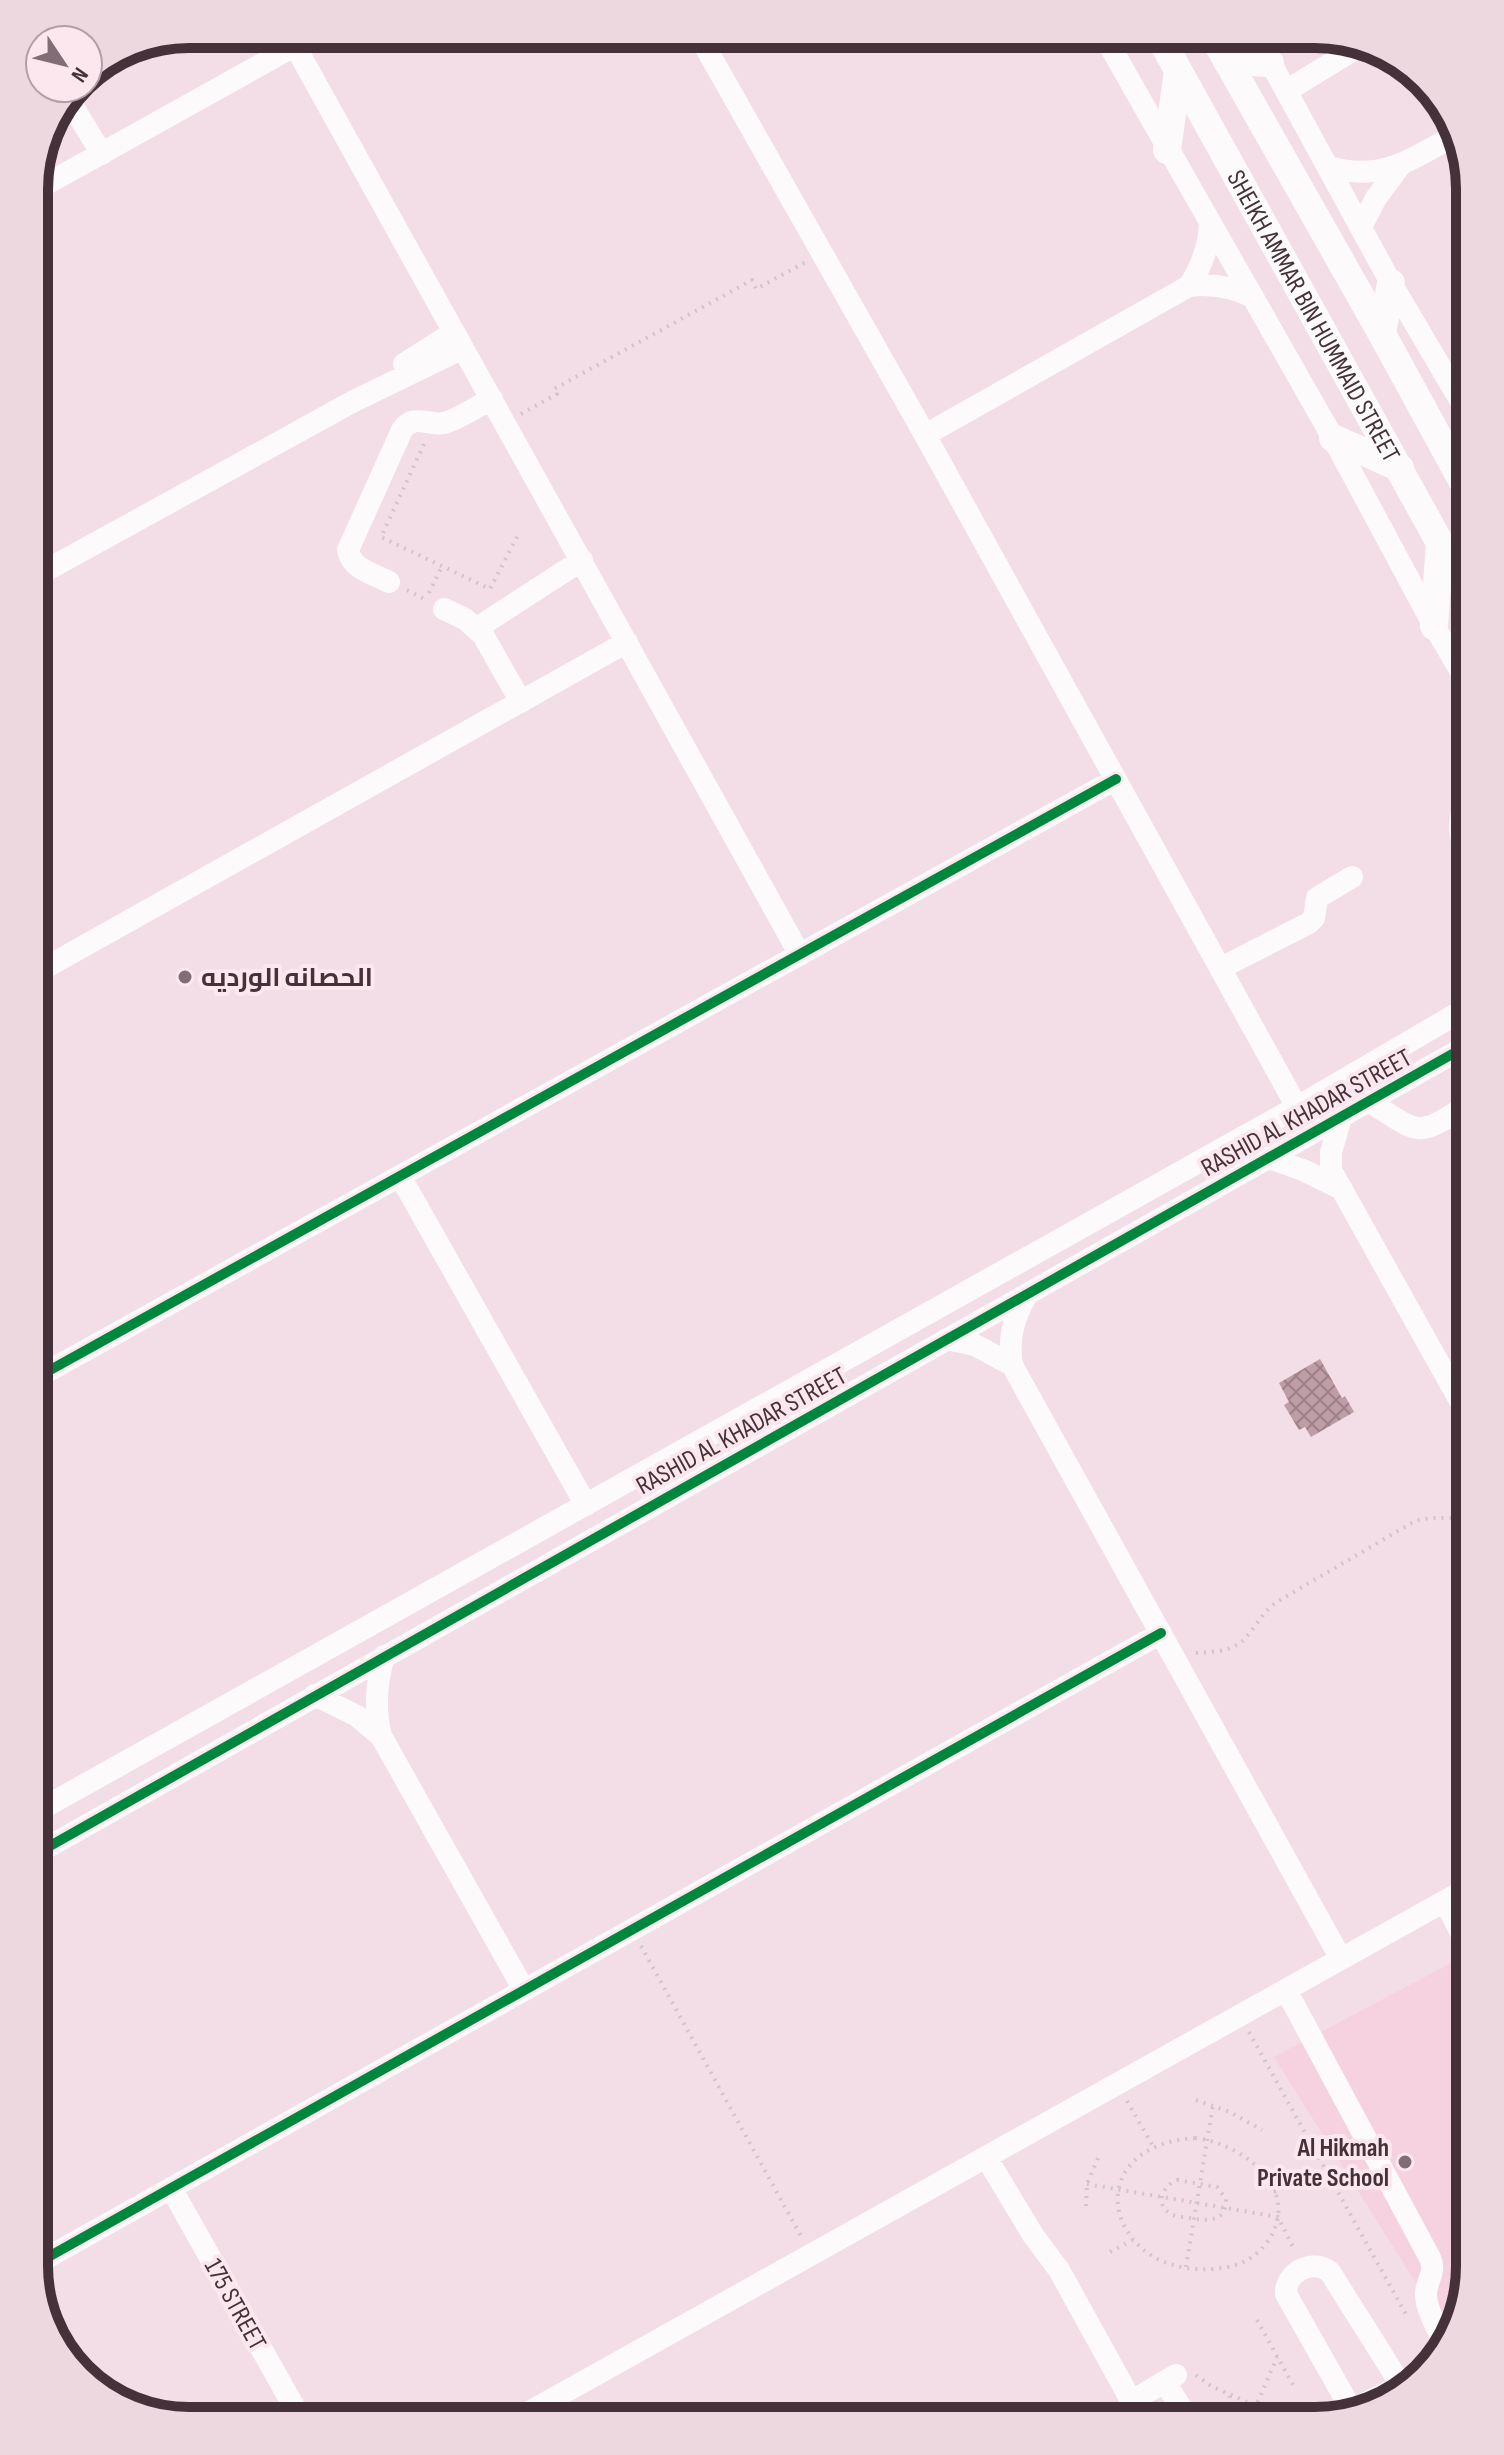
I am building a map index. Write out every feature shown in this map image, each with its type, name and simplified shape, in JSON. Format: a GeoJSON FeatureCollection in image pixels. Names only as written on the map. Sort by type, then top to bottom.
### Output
{"type":"FeatureCollection","features":[{"type":"Feature","properties":{"kind":"main road","name":"SHEIKH AMMAR BIN HUMMAID STREET"},"geometry":{"type":"LineString","coordinates":[[1166,48],[1456,571]]}},
{"type":"Feature","properties":{"kind":"main road","name":"SHEIKH AMMAR BIN HUMMAID STREET"},"geometry":{"type":"LineString","coordinates":[[1220,48],[1456,469]]}},
{"type":"Feature","properties":{"kind":"main road"},"geometry":{"type":"LineString","coordinates":[[1227,61],[1270,63]]}},
{"type":"Feature","properties":{"kind":"main road"},"geometry":{"type":"LineString","coordinates":[[1167,150],[1178,71]]}},
{"type":"Feature","properties":{"kind":"main road"},"geometry":{"type":"LineString","coordinates":[[1382,334],[1391,283]]}},
{"type":"Feature","properties":{"kind":"main road"},"geometry":{"type":"LineString","coordinates":[[1333,438],[1400,468]]}},
{"type":"Feature","properties":{"kind":"main road"},"geometry":{"type":"LineString","coordinates":[[1434,626],[1440,542]]}},
{"type":"Feature","properties":{"kind":"street"},"geometry":{"type":"LineString","coordinates":[[48,183],[291,48]]}},
{"type":"Feature","properties":{"kind":"street"},"geometry":{"type":"LineString","coordinates":[[296,48],[800,955]]}},
{"type":"Feature","properties":{"kind":"street"},"geometry":{"type":"LineString","coordinates":[[706,48],[925,435],[1297,1107]]}},
{"type":"Feature","properties":{"kind":"street"},"geometry":{"type":"LineString","coordinates":[[1111,48],[1333,438],[1456,663]]}},
{"type":"Feature","properties":{"kind":"street"},"geometry":{"type":"LineString","coordinates":[[1262,48],[1391,283],[1456,393]]}},
{"type":"Feature","properties":{"kind":"street"},"geometry":{"type":"LineString","coordinates":[[1286,91],[1349,52]]}},
{"type":"Feature","properties":{"kind":"street"},"geometry":{"type":"LineString","coordinates":[[73,109],[95,158]]}},
{"type":"Feature","properties":{"kind":"street"},"geometry":{"type":"LineString","coordinates":[[67,118],[95,158]]}},
{"type":"Feature","properties":{"kind":"street"},"geometry":{"type":"LineString","coordinates":[[1329,167],[1372,173],[1400,166],[1447,140]]}},
{"type":"Feature","properties":{"kind":"street"},"geometry":{"type":"LineString","coordinates":[[1361,227],[1376,198],[1400,166]]}},
{"type":"Feature","properties":{"kind":"street"},"geometry":{"type":"LineString","coordinates":[[1189,286],[1203,262],[1210,223]]}},
{"type":"Feature","properties":{"kind":"street"},"geometry":{"type":"LineString","coordinates":[[925,435],[1189,286],[1229,287],[1253,297]]}},
{"type":"Feature","properties":{"kind":"street"},"geometry":{"type":"LineString","coordinates":[[48,569],[352,402],[386,374],[459,340]]}},
{"type":"Feature","properties":{"kind":"street"},"geometry":{"type":"LineString","coordinates":[[389,582],[352,562],[349,543],[405,425],[417,420],[434,423],[450,421],[492,399]]}},
{"type":"Feature","properties":{"kind":"street"},"geometry":{"type":"LineString","coordinates":[[477,628],[582,560]]}},
{"type":"Feature","properties":{"kind":"street"},"geometry":{"type":"LineString","coordinates":[[435,604],[477,628],[521,702]]}},
{"type":"Feature","properties":{"kind":"street"},"geometry":{"type":"LineString","coordinates":[[48,966],[627,642]]}},
{"type":"Feature","properties":{"kind":"street"},"geometry":{"type":"LineString","coordinates":[[48,1371],[1116,779]]}},
{"type":"Feature","properties":{"kind":"street"},"geometry":{"type":"LineString","coordinates":[[1221,968],[1309,923],[1314,918],[1317,898],[1352,877]]}},
{"type":"Feature","properties":{"kind":"street","name":"RASHID AL KHADAR STREET"},"geometry":{"type":"LineString","coordinates":[[48,1805],[1297,1107],[1456,1014]]}},
{"type":"Feature","properties":{"kind":"street","name":"RASHID AL KHADAR STREET"},"geometry":{"type":"LineString","coordinates":[[48,1847],[1456,1052]]}},
{"type":"Feature","properties":{"kind":"street"},"geometry":{"type":"LineString","coordinates":[[1370,1102],[1408,1126],[1420,1129],[1432,1127],[1456,1112]]}},
{"type":"Feature","properties":{"kind":"street"},"geometry":{"type":"LineString","coordinates":[[1341,1118],[1331,1152],[1331,1170],[1456,1394]]}},
{"type":"Feature","properties":{"kind":"street"},"geometry":{"type":"LineString","coordinates":[[1269,1158],[1343,1189]]}},
{"type":"Feature","properties":{"kind":"street"},"geometry":{"type":"LineString","coordinates":[[400,1176],[586,1505]]}},
{"type":"Feature","properties":{"kind":"street"},"geometry":{"type":"LineString","coordinates":[[1027,1295],[1014,1322],[1010,1350],[1012,1365],[1341,1959]]}},
{"type":"Feature","properties":{"kind":"street"},"geometry":{"type":"LineString","coordinates":[[947,1339],[975,1345],[1012,1365]]}},
{"type":"Feature","properties":{"kind":"street"},"geometry":{"type":"LineString","coordinates":[[48,2257],[1161,1633]]}},
{"type":"Feature","properties":{"kind":"street"},"geometry":{"type":"LineString","coordinates":[[384,1656],[379,1671],[376,1704],[381,1736],[524,1990]]}},
{"type":"Feature","properties":{"kind":"street"},"geometry":{"type":"LineString","coordinates":[[315,1695],[343,1708],[381,1736]]}},
{"type":"Feature","properties":{"kind":"street"},"geometry":{"type":"LineString","coordinates":[[538,2407],[1456,1895]]}},
{"type":"Feature","properties":{"kind":"street"},"geometry":{"type":"LineString","coordinates":[[1445,1901],[1456,1923]]}},
{"type":"Feature","properties":{"kind":"street"},"geometry":{"type":"LineString","coordinates":[[1286,1990],[1430,2258],[1433,2270],[1426,2299],[1441,2328]]}},
{"type":"Feature","properties":{"kind":"street"},"geometry":{"type":"LineString","coordinates":[[993,2153],[1049,2243],[1059,2270],[1134,2407]]}},
{"type":"Feature","properties":{"kind":"street","name":"175 STREET"},"geometry":{"type":"LineString","coordinates":[[171,2188],[294,2407]]}},
{"type":"Feature","properties":{"kind":"street"},"geometry":{"type":"LineString","coordinates":[[1342,2404],[1286,2294],[1287,2280],[1304,2269],[1317,2265],[1330,2272],[1402,2377]]}},
{"type":"Feature","properties":{"kind":"street"},"geometry":{"type":"LineString","coordinates":[[1137,2407],[1177,2375],[1185,2407]]}},
{"type":"Feature","properties":{"kind":"path"},"geometry":{"type":"LineString","coordinates":[[505,423],[557,394],[554,389],[752,280],[756,289],[822,253]]}},
{"type":"Feature","properties":{"kind":"path"},"geometry":{"type":"LineString","coordinates":[[434,423],[381,537],[490,589],[518,535]]}},
{"type":"Feature","properties":{"kind":"path"},"geometry":{"type":"LineString","coordinates":[[389,582],[435,604],[442,566]]}},
{"type":"Feature","properties":{"kind":"path"},"geometry":{"type":"LineString","coordinates":[[1173,1656],[1234,1647],[1275,1603],[1415,1521],[1456,1518]]}},
{"type":"Feature","properties":{"kind":"path"},"geometry":{"type":"LineString","coordinates":[[633,1929],[811,2254]]}},
{"type":"Feature","properties":{"kind":"path"},"geometry":{"type":"LineString","coordinates":[[1240,2015],[1409,2321]]}},
{"type":"Feature","properties":{"kind":"path"},"geometry":{"type":"LineString","coordinates":[[1118,2084],[1154,2148]]}},
{"type":"Feature","properties":{"kind":"path"},"geometry":{"type":"LineString","coordinates":[[1196,2100],[1213,2105],[1262,2130]]}},
{"type":"Feature","properties":{"kind":"path"},"geometry":{"type":"LineString","coordinates":[[1186,2267],[1213,2105]]}},
{"type":"Feature","properties":{"kind":"path"},"geometry":{"type":"LineString","coordinates":[[1278,2217],[1274,2232],[1265,2245],[1247,2260],[1225,2267],[1186,2267],[1158,2258],[1126,2232],[1118,2212],[1118,2189],[1135,2160],[1154,2148],[1181,2139],[1208,2139],[1232,2147],[1252,2160],[1267,2178],[1274,2192],[1278,2217],[1304,2269]]}},
{"type":"Feature","properties":{"kind":"path"},"geometry":{"type":"LineString","coordinates":[[1086,2206],[1087,2184],[1098,2158]]}},
{"type":"Feature","properties":{"kind":"path"},"geometry":{"type":"LineString","coordinates":[[1274,2192],[1309,2173]]}},
{"type":"Feature","properties":{"kind":"path"},"geometry":{"type":"LineString","coordinates":[[1177,2180],[1200,2184],[1217,2187],[1223,2192],[1226,2208],[1217,2220],[1173,2216],[1167,2211],[1162,2197],[1164,2189],[1177,2180]]}},
{"type":"Feature","properties":{"kind":"path"},"geometry":{"type":"LineString","coordinates":[[1087,2184],[1278,2217]]}},
{"type":"Feature","properties":{"kind":"path"},"geometry":{"type":"LineString","coordinates":[[1110,2252],[1133,2240]]}},
{"type":"Feature","properties":{"kind":"path"},"geometry":{"type":"LineString","coordinates":[[1257,2320],[1293,2385]]}},
{"type":"Feature","properties":{"kind":"path"},"geometry":{"type":"LineString","coordinates":[[1177,2375],[1203,2381],[1256,2406],[1277,2357]]}},
{"type":"Feature","properties":{"kind":"path"},"geometry":{"type":"LineString","coordinates":[[1227,2407],[1230,2396]]}},
{"type":"Feature","properties":{"kind":"shaded area","name":"Al Hikmah Private School"},"geometry":{"type":"Polygon","coordinates":[[[1456,1960],[1456,2266],[1455,2285],[1447,2315],[1438,2318],[1274,2057],[1456,1960]]]}},
{"type":"Feature","properties":{"kind":"building"},"geometry":{"type":"Polygon","coordinates":[[[1320,1359],[1342,1398],[1345,1396],[1354,1412],[1311,1437],[1305,1427],[1299,1430],[1284,1405],[1289,1402],[1279,1383],[1320,1359]]]}},
{"type":"Feature","properties":{"kind":"cycle path"},"geometry":{"type":"LineString","coordinates":[[48,1371],[1116,779]]}},
{"type":"Feature","properties":{"kind":"cycle path"},"geometry":{"type":"LineString","coordinates":[[48,1847],[1456,1052]]}},
{"type":"Feature","properties":{"kind":"cycle path"},"geometry":{"type":"LineString","coordinates":[[48,2257],[1161,1633]]}},
{"type":"Feature","properties":{"kind":"place","name":"الحصانه الورديه"},"geometry":{"type":"Point","coordinates":[185,977]}},
{"type":"Feature","properties":{"kind":"place","name":"Al Hikmah Private School"},"geometry":{"type":"Point","coordinates":[1405,2162]}}]}
